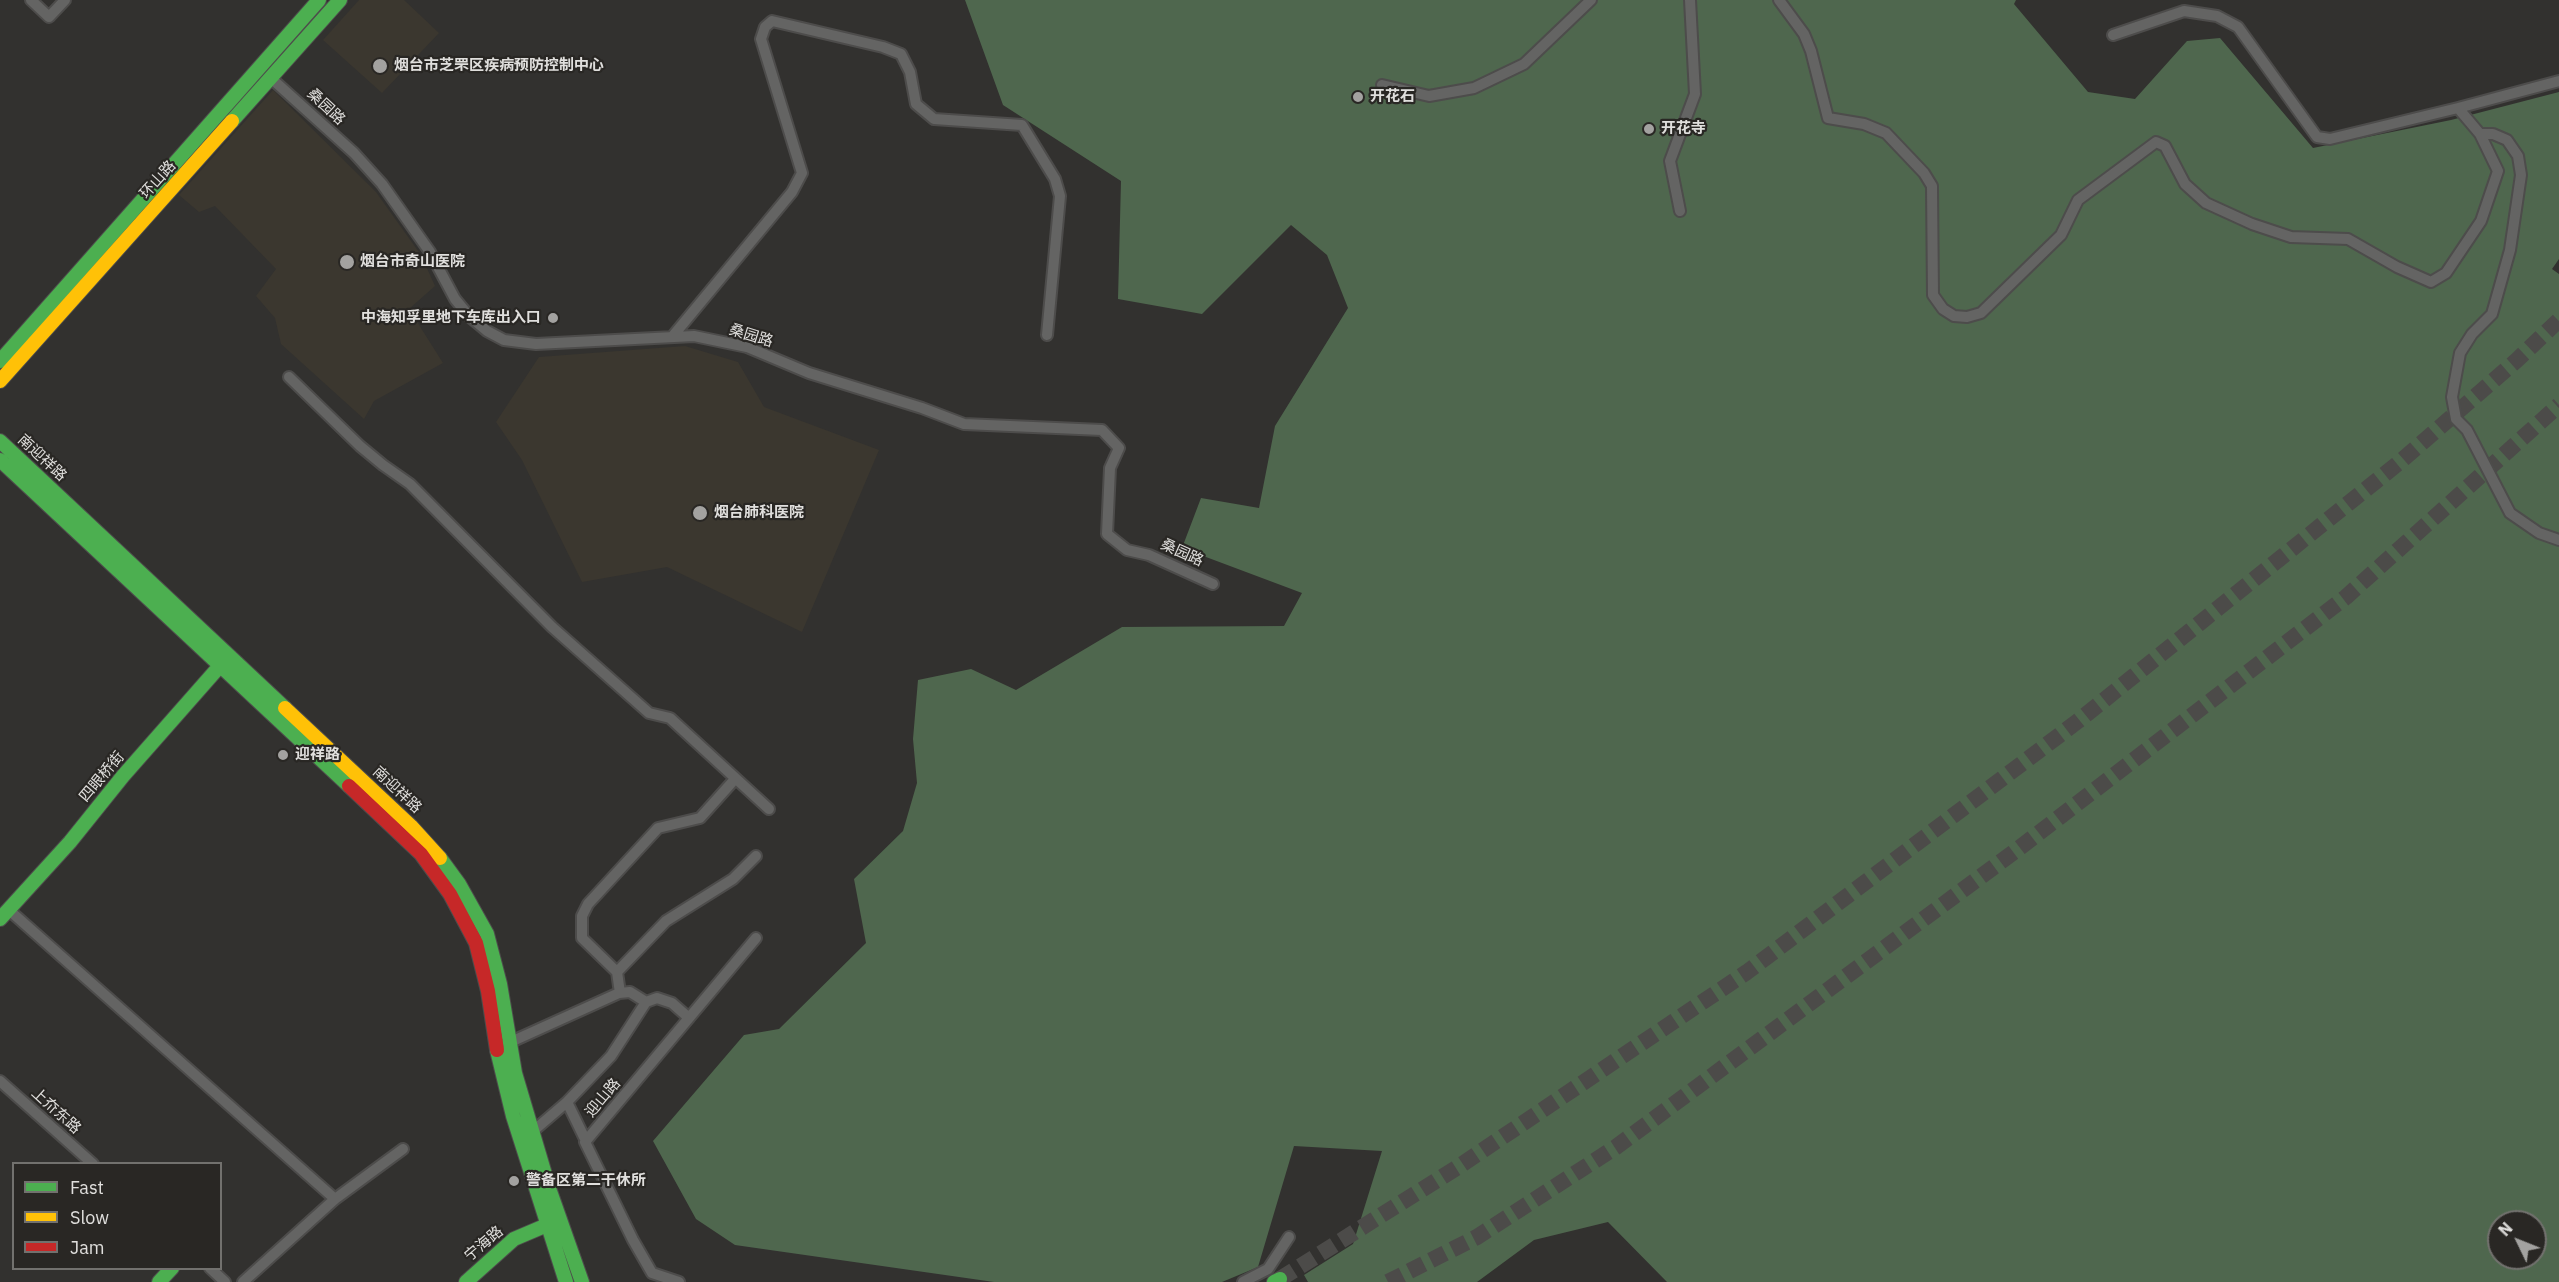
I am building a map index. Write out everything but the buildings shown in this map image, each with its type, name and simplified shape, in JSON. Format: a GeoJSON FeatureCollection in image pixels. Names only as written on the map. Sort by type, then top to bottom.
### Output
{"type":"FeatureCollection","features":[{"type":"Feature","properties":{"kind":"main road","name":"环山路"},"geometry":{"type":"LineString","coordinates":[[0,361],[319,0]]}},
{"type":"Feature","properties":{"kind":"main road","name":"环山路"},"geometry":{"type":"LineString","coordinates":[[0,381],[340,0]]}},
{"type":"Feature","properties":{"kind":"main road","name":"南迎祥路"},"geometry":{"type":"LineString","coordinates":[[0,441],[226,660],[421,854],[450,894],[468,924],[482,963],[502,1046],[513,1116],[566,1282]]}},
{"type":"Feature","properties":{"kind":"main road","name":"南迎祥路"},"geometry":{"type":"LineString","coordinates":[[0,460],[226,660]]}},
{"type":"Feature","properties":{"kind":"main road","name":"四眼桥街"},"geometry":{"type":"LineString","coordinates":[[4,915],[226,660]]}},
{"type":"Feature","properties":{"kind":"main road","name":"南迎祥路"},"geometry":{"type":"LineString","coordinates":[[502,1046],[582,1282]]}},
{"type":"Feature","properties":{"kind":"main road","name":"宁海路"},"geometry":{"type":"LineString","coordinates":[[466,1282],[514,1239],[560,1220]]}},
{"type":"Feature","properties":{"kind":"main road"},"geometry":{"type":"LineString","coordinates":[[159,1282],[171,1270]]}},
{"type":"Feature","properties":{"kind":"street"},"geometry":{"type":"LineString","coordinates":[[31,0],[50,17],[65,0]]}},
{"type":"Feature","properties":{"kind":"street"},"geometry":{"type":"LineString","coordinates":[[1382,85],[1429,96],[1474,88],[1524,64],[1591,0]]}},
{"type":"Feature","properties":{"kind":"street"},"geometry":{"type":"LineString","coordinates":[[1680,211],[1670,161],[1695,94],[1690,0]]}},
{"type":"Feature","properties":{"kind":"street"},"geometry":{"type":"LineString","coordinates":[[1779,0],[1804,34],[1811,51],[1828,118],[1864,124],[1886,133],[1924,173],[1932,186],[1934,197],[1931,250],[1933,296],[1943,309],[1954,316],[1966,317],[1981,313],[2061,235],[2078,200],[2156,142],[2165,146],[2185,184],[2206,202],[2252,224],[2291,237],[2348,239],[2397,267],[2431,282],[2445,273],[2481,221],[2498,171],[2480,134],[2458,108]]}},
{"type":"Feature","properties":{"kind":"street"},"geometry":{"type":"LineString","coordinates":[[2114,35],[2184,11],[2217,16],[2238,27],[2317,137],[2330,139],[2559,81]]}},
{"type":"Feature","properties":{"kind":"street"},"geometry":{"type":"LineString","coordinates":[[672,337],[792,192],[802,173],[761,39],[765,27],[772,21],[883,46],[901,54],[910,72],[916,104],[934,119],[1022,125],[1055,179],[1060,196],[1047,334]]}},
{"type":"Feature","properties":{"kind":"street","name":"桑园路"},"geometry":{"type":"LineString","coordinates":[[272,78],[345,145],[382,184],[430,252],[454,299],[487,331],[504,340],[536,344],[694,336],[747,347],[809,373],[922,408],[964,424],[1102,430],[1119,448],[1110,468],[1107,534],[1127,550],[1149,555],[1213,584]]}},
{"type":"Feature","properties":{"kind":"street"},"geometry":{"type":"LineString","coordinates":[[2480,134],[2493,134],[2507,140],[2518,156],[2521,176],[2510,250],[2492,314],[2472,334],[2460,353],[2452,397],[2456,419],[2467,430],[2510,513],[2539,533],[2559,540]]}},
{"type":"Feature","properties":{"kind":"street"},"geometry":{"type":"LineString","coordinates":[[289,377],[360,446],[410,484],[552,627],[649,713],[670,718],[769,809]]}},
{"type":"Feature","properties":{"kind":"street"},"geometry":{"type":"LineString","coordinates":[[620,993],[617,972],[582,938],[582,916],[588,904],[658,828],[700,818],[735,778]]}},
{"type":"Feature","properties":{"kind":"street"},"geometry":{"type":"LineString","coordinates":[[617,972],[666,921],[733,879],[756,855]]}},
{"type":"Feature","properties":{"kind":"street"},"geometry":{"type":"LineString","coordinates":[[4,915],[335,1199]]}},
{"type":"Feature","properties":{"kind":"street","name":"迎山路"},"geometry":{"type":"LineString","coordinates":[[679,1282],[652,1273],[633,1240],[585,1142],[756,938]]}},
{"type":"Feature","properties":{"kind":"street"},"geometry":{"type":"LineString","coordinates":[[502,1046],[620,993],[630,992],[646,1002]]}},
{"type":"Feature","properties":{"kind":"street"},"geometry":{"type":"LineString","coordinates":[[532,1132],[567,1102],[611,1056],[646,1002],[657,998],[672,1003],[689,1018]]}},
{"type":"Feature","properties":{"kind":"street","name":"上夼东路"},"geometry":{"type":"LineString","coordinates":[[0,1081],[91,1162]]}},
{"type":"Feature","properties":{"kind":"street"},"geometry":{"type":"LineString","coordinates":[[567,1102],[584,1137]]}},
{"type":"Feature","properties":{"kind":"street"},"geometry":{"type":"LineString","coordinates":[[243,1282],[335,1199],[403,1149]]}},
{"type":"Feature","properties":{"kind":"street"},"geometry":{"type":"LineString","coordinates":[[1243,1282],[1268,1269],[1289,1237]]}},
{"type":"Feature","properties":{"kind":"street"},"geometry":{"type":"LineString","coordinates":[[211,1270],[225,1282]]}},
{"type":"Feature","properties":{"kind":"shaded area","name":"烟台市芝罘区疾病预防控制中心"},"geometry":{"type":"Polygon","coordinates":[[[359,0],[404,0],[439,33],[382,93],[323,40],[359,0]]]}},
{"type":"Feature","properties":{"kind":"shaded area","name":"烟台市奇山医院"},"geometry":{"type":"Polygon","coordinates":[[[273,90],[376,192],[421,255],[435,286],[409,309],[443,363],[374,401],[364,419],[281,344],[275,318],[256,296],[276,269],[215,206],[199,212],[179,195],[273,90]]]}},
{"type":"Feature","properties":{"kind":"shaded area","name":"烟台肺科医院"},"geometry":{"type":"Polygon","coordinates":[[[685,346],[738,362],[764,407],[879,450],[802,632],[667,567],[582,582],[522,460],[496,422],[539,357],[685,346]]]}},
{"type":"Feature","properties":{"kind":"green space"},"geometry":{"type":"Polygon","coordinates":[[[965,0],[2016,0],[2014,4],[2088,92],[2135,99],[2187,41],[2220,38],[2313,148],[2451,120],[2559,92],[2559,259],[2552,269],[2559,274],[2559,1282],[1667,1282],[1608,1222],[1534,1240],[1477,1282],[1308,1282],[1304,1275],[1353,1244],[1382,1151],[1294,1146],[1258,1267],[1222,1282],[994,1282],[735,1245],[696,1219],[653,1141],[744,1035],[779,1029],[866,943],[854,879],[903,831],[917,783],[913,739],[918,680],[971,669],[1016,690],[1122,627],[1284,626],[1302,593],[1182,548],[1201,498],[1259,508],[1275,426],[1348,308],[1327,255],[1291,225],[1202,314],[1118,299],[1121,181],[1003,105],[965,0]]]}},
{"type":"Feature","properties":{"kind":"tunnel"},"geometry":{"type":"LineString","coordinates":[[1280,1279],[1458,1167],[1747,972],[2078,721],[2401,461],[2517,360],[2559,320]]}},
{"type":"Feature","properties":{"kind":"tunnel"},"geometry":{"type":"LineString","coordinates":[[1388,1282],[1477,1237],[1616,1147],[2018,849],[2346,597],[2559,405]]}},
{"type":"Feature","properties":{"kind":"traffic: fast"},"geometry":{"type":"LineString","coordinates":[[0,361],[319,0]]}},
{"type":"Feature","properties":{"kind":"traffic: fast"},"geometry":{"type":"LineString","coordinates":[[232,121],[340,0]]}},
{"type":"Feature","properties":{"kind":"traffic: fast"},"geometry":{"type":"LineString","coordinates":[[0,441],[285,708]]}},
{"type":"Feature","properties":{"kind":"traffic: fast"},"geometry":{"type":"LineString","coordinates":[[0,460],[349,786]]}},
{"type":"Feature","properties":{"kind":"traffic: fast"},"geometry":{"type":"LineString","coordinates":[[0,919],[70,842],[123,776],[226,659]]}},
{"type":"Feature","properties":{"kind":"traffic: fast"},"geometry":{"type":"LineString","coordinates":[[440,858],[459,884],[487,934],[500,984],[515,1073],[550,1191],[582,1282]]}},
{"type":"Feature","properties":{"kind":"traffic: fast"},"geometry":{"type":"LineString","coordinates":[[497,1050],[513,1116],[566,1282]]}},
{"type":"Feature","properties":{"kind":"traffic: fast"},"geometry":{"type":"LineString","coordinates":[[466,1282],[514,1239],[554,1222]]}},
{"type":"Feature","properties":{"kind":"traffic: fast"},"geometry":{"type":"LineString","coordinates":[[159,1282],[170,1270]]}},
{"type":"Feature","properties":{"kind":"traffic: fast"},"geometry":{"type":"LineString","coordinates":[[1274,1282],[1280,1279]]}},
{"type":"Feature","properties":{"kind":"traffic: slow"},"geometry":{"type":"LineString","coordinates":[[0,381],[232,121]]}},
{"type":"Feature","properties":{"kind":"traffic: slow"},"geometry":{"type":"LineString","coordinates":[[285,708],[411,826],[440,858]]}},
{"type":"Feature","properties":{"kind":"traffic: jam"},"geometry":{"type":"LineString","coordinates":[[349,786],[421,854],[450,894],[476,943],[488,991],[497,1050]]}},
{"type":"Feature","properties":{"kind":"place","name":"烟台市芝罘区疾病预防控制中心"},"geometry":{"type":"Point","coordinates":[380,66]}},
{"type":"Feature","properties":{"kind":"place","name":"开花石"},"geometry":{"type":"Point","coordinates":[1358,97]}},
{"type":"Feature","properties":{"kind":"place","name":"开花寺"},"geometry":{"type":"Point","coordinates":[1649,129]}},
{"type":"Feature","properties":{"kind":"place","name":"烟台市奇山医院"},"geometry":{"type":"Point","coordinates":[347,262]}},
{"type":"Feature","properties":{"kind":"place","name":"中海知孚里地下车库出入口"},"geometry":{"type":"Point","coordinates":[553,318]}},
{"type":"Feature","properties":{"kind":"place","name":"烟台肺科医院"},"geometry":{"type":"Point","coordinates":[700,513]}},
{"type":"Feature","properties":{"kind":"place","name":"迎祥路"},"geometry":{"type":"Point","coordinates":[283,755]}},
{"type":"Feature","properties":{"kind":"place","name":"警备区第二干休所"},"geometry":{"type":"Point","coordinates":[514,1181]}}]}
